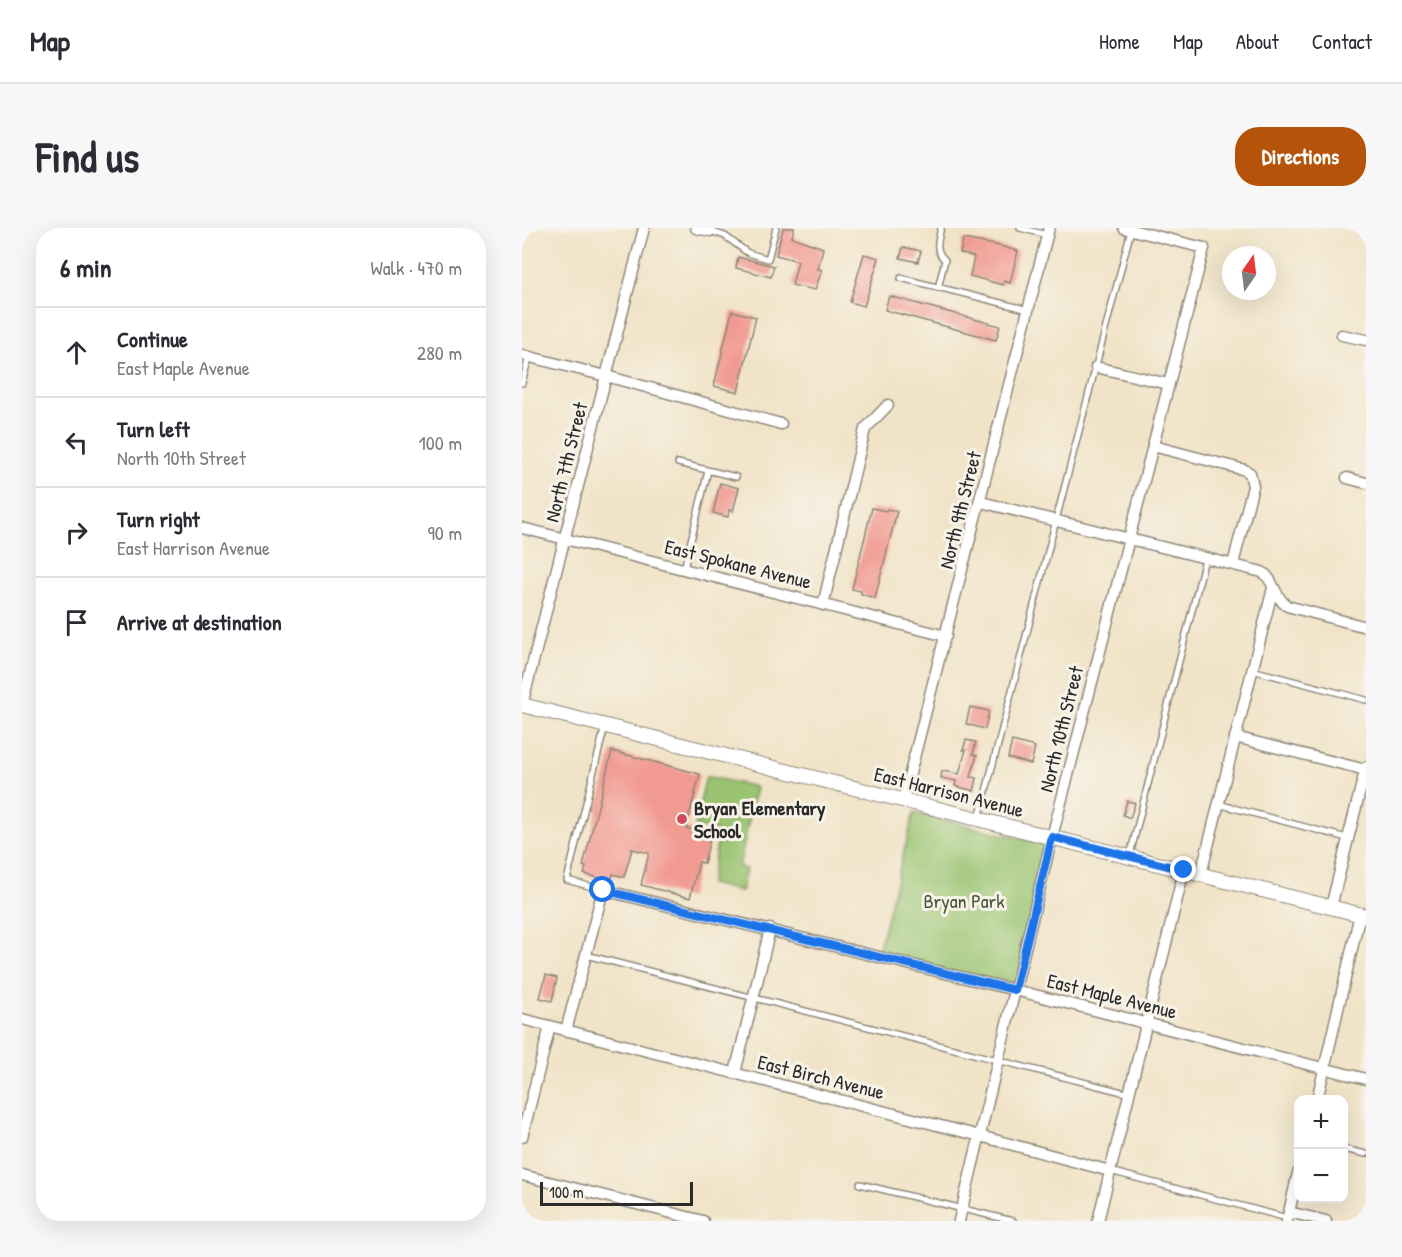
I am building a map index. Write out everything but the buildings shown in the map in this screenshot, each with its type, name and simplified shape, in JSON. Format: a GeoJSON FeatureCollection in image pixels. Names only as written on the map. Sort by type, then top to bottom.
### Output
{"type":"FeatureCollection","features":[{"type":"Feature","properties":{"kind":"street","name":"North 7th Street"},"geometry":{"type":"LineString","coordinates":[[522,705],[644,228]]}},
{"type":"Feature","properties":{"kind":"street"},"geometry":{"type":"LineString","coordinates":[[696,228],[710,231]]}},
{"type":"Feature","properties":{"kind":"street","name":"North 10th Street"},"geometry":{"type":"LineString","coordinates":[[958,1221],[1052,837],[1203,248],[1128,229]]}},
{"type":"Feature","properties":{"kind":"street","name":"North 9th Street"},"geometry":{"type":"LineString","coordinates":[[903,801],[981,502],[1048,231]]}},
{"type":"Feature","properties":{"kind":"street"},"geometry":{"type":"LineString","coordinates":[[1342,334],[1366,340]]}},
{"type":"Feature","properties":{"kind":"street"},"geometry":{"type":"LineString","coordinates":[[525,356],[781,424]]}},
{"type":"Feature","properties":{"kind":"street"},"geometry":{"type":"LineString","coordinates":[[1096,367],[1168,384]]}},
{"type":"Feature","properties":{"kind":"street"},"geometry":{"type":"LineString","coordinates":[[823,605],[866,429],[888,405]]}},
{"type":"Feature","properties":{"kind":"street"},"geometry":{"type":"LineString","coordinates":[[1153,446],[1245,470],[1252,478],[1253,486],[1233,564]]}},
{"type":"Feature","properties":{"kind":"street"},"geometry":{"type":"LineString","coordinates":[[1347,478],[1366,483]]}},
{"type":"Feature","properties":{"kind":"street"},"geometry":{"type":"LineString","coordinates":[[981,502],[1262,572],[1270,579],[1279,600],[1287,606],[1366,627]]}},
{"type":"Feature","properties":{"kind":"street","name":"East Spokane Avenue"},"geometry":{"type":"LineString","coordinates":[[522,528],[946,636]]}},
{"type":"Feature","properties":{"kind":"street"},"geometry":{"type":"LineString","coordinates":[[1201,874],[1273,588]]}},
{"type":"Feature","properties":{"kind":"street","name":"East Harrison Avenue"},"geometry":{"type":"LineString","coordinates":[[522,705],[1363,915]]}},
{"type":"Feature","properties":{"kind":"street"},"geometry":{"type":"LineString","coordinates":[[1235,737],[1366,769],[1330,907]]}},
{"type":"Feature","properties":{"kind":"street"},"geometry":{"type":"LineString","coordinates":[[1098,1221],[1184,870]]}},
{"type":"Feature","properties":{"kind":"street"},"geometry":{"type":"LineString","coordinates":[[566,1030],[603,890]]}},
{"type":"Feature","properties":{"kind":"street","name":"East Maple Avenue"},"geometry":{"type":"LineString","coordinates":[[603,890],[770,929],[1366,1079]]}},
{"type":"Feature","properties":{"kind":"street"},"geometry":{"type":"LineString","coordinates":[[1318,1095],[1363,915]]}},
{"type":"Feature","properties":{"kind":"street"},"geometry":{"type":"LineString","coordinates":[[735,1073],[770,929]]}},
{"type":"Feature","properties":{"kind":"street","name":"East Birch Avenue"},"geometry":{"type":"LineString","coordinates":[[522,1019],[1110,1171]]}},
{"type":"Feature","properties":{"kind":"street"},"geometry":{"type":"LineString","coordinates":[[522,1137],[550,1026]]}},
{"type":"Feature","properties":{"kind":"street"},"geometry":{"type":"LineString","coordinates":[[522,1175],[700,1221]]}},
{"type":"Feature","properties":{"kind":"street"},"geometry":{"type":"LineString","coordinates":[[1294,1193],[1288,1217],[1326,1221]]}},
{"type":"Feature","properties":{"kind":"lane"},"geometry":{"type":"LineString","coordinates":[[710,231],[725,236],[748,253],[768,259],[776,228]]}},
{"type":"Feature","properties":{"kind":"lane"},"geometry":{"type":"LineString","coordinates":[[938,288],[945,260],[940,256],[936,246],[941,228]]}},
{"type":"Feature","properties":{"kind":"lane"},"geometry":{"type":"LineString","coordinates":[[1020,228],[1048,231]]}},
{"type":"Feature","properties":{"kind":"lane"},"geometry":{"type":"LineString","coordinates":[[978,819],[1096,367],[1128,229]]}},
{"type":"Feature","properties":{"kind":"lane"},"geometry":{"type":"LineString","coordinates":[[901,278],[1029,310]]}},
{"type":"Feature","properties":{"kind":"lane"},"geometry":{"type":"LineString","coordinates":[[522,383],[525,356]]}},
{"type":"Feature","properties":{"kind":"lane"},"geometry":{"type":"LineString","coordinates":[[678,463],[736,477]]}},
{"type":"Feature","properties":{"kind":"lane"},"geometry":{"type":"LineString","coordinates":[[684,569],[708,471]]}},
{"type":"Feature","properties":{"kind":"lane"},"geometry":{"type":"LineString","coordinates":[[1129,856],[1205,558]]}},
{"type":"Feature","properties":{"kind":"lane"},"geometry":{"type":"LineString","coordinates":[[1252,670],[1366,700]]}},
{"type":"Feature","properties":{"kind":"lane"},"geometry":{"type":"LineString","coordinates":[[603,890],[567,880],[605,725]]}},
{"type":"Feature","properties":{"kind":"lane"},"geometry":{"type":"LineString","coordinates":[[1218,804],[1348,838]]}},
{"type":"Feature","properties":{"kind":"lane"},"geometry":{"type":"LineString","coordinates":[[586,955],[1130,1094]]}},
{"type":"Feature","properties":{"kind":"lane"},"geometry":{"type":"LineString","coordinates":[[1348,1150],[1366,1154]]}},
{"type":"Feature","properties":{"kind":"lane"},"geometry":{"type":"LineString","coordinates":[[1110,1171],[1288,1217]]}},
{"type":"Feature","properties":{"kind":"lane"},"geometry":{"type":"LineString","coordinates":[[860,1184],[1013,1221]]}},
{"type":"Feature","properties":{"kind":"green space"},"geometry":{"type":"Polygon","coordinates":[[[706,776],[756,787],[739,867],[746,869],[741,891],[710,884],[719,832],[695,826],[706,776]]]}},
{"type":"Feature","properties":{"kind":"green space","name":"Bryan Park"},"geometry":{"type":"Polygon","coordinates":[[[914,813],[1049,845],[1015,990],[877,955],[914,813]]]}},
{"type":"Feature","properties":{"kind":"place","name":"Bryan Elementary School"},"geometry":{"type":"Point","coordinates":[682,819]}},
{"type":"Feature","properties":{"kind":"route"},"geometry":{"type":"LineString","coordinates":[[603,890],[1015,990],[1052,837],[1184,870]]}}]}
